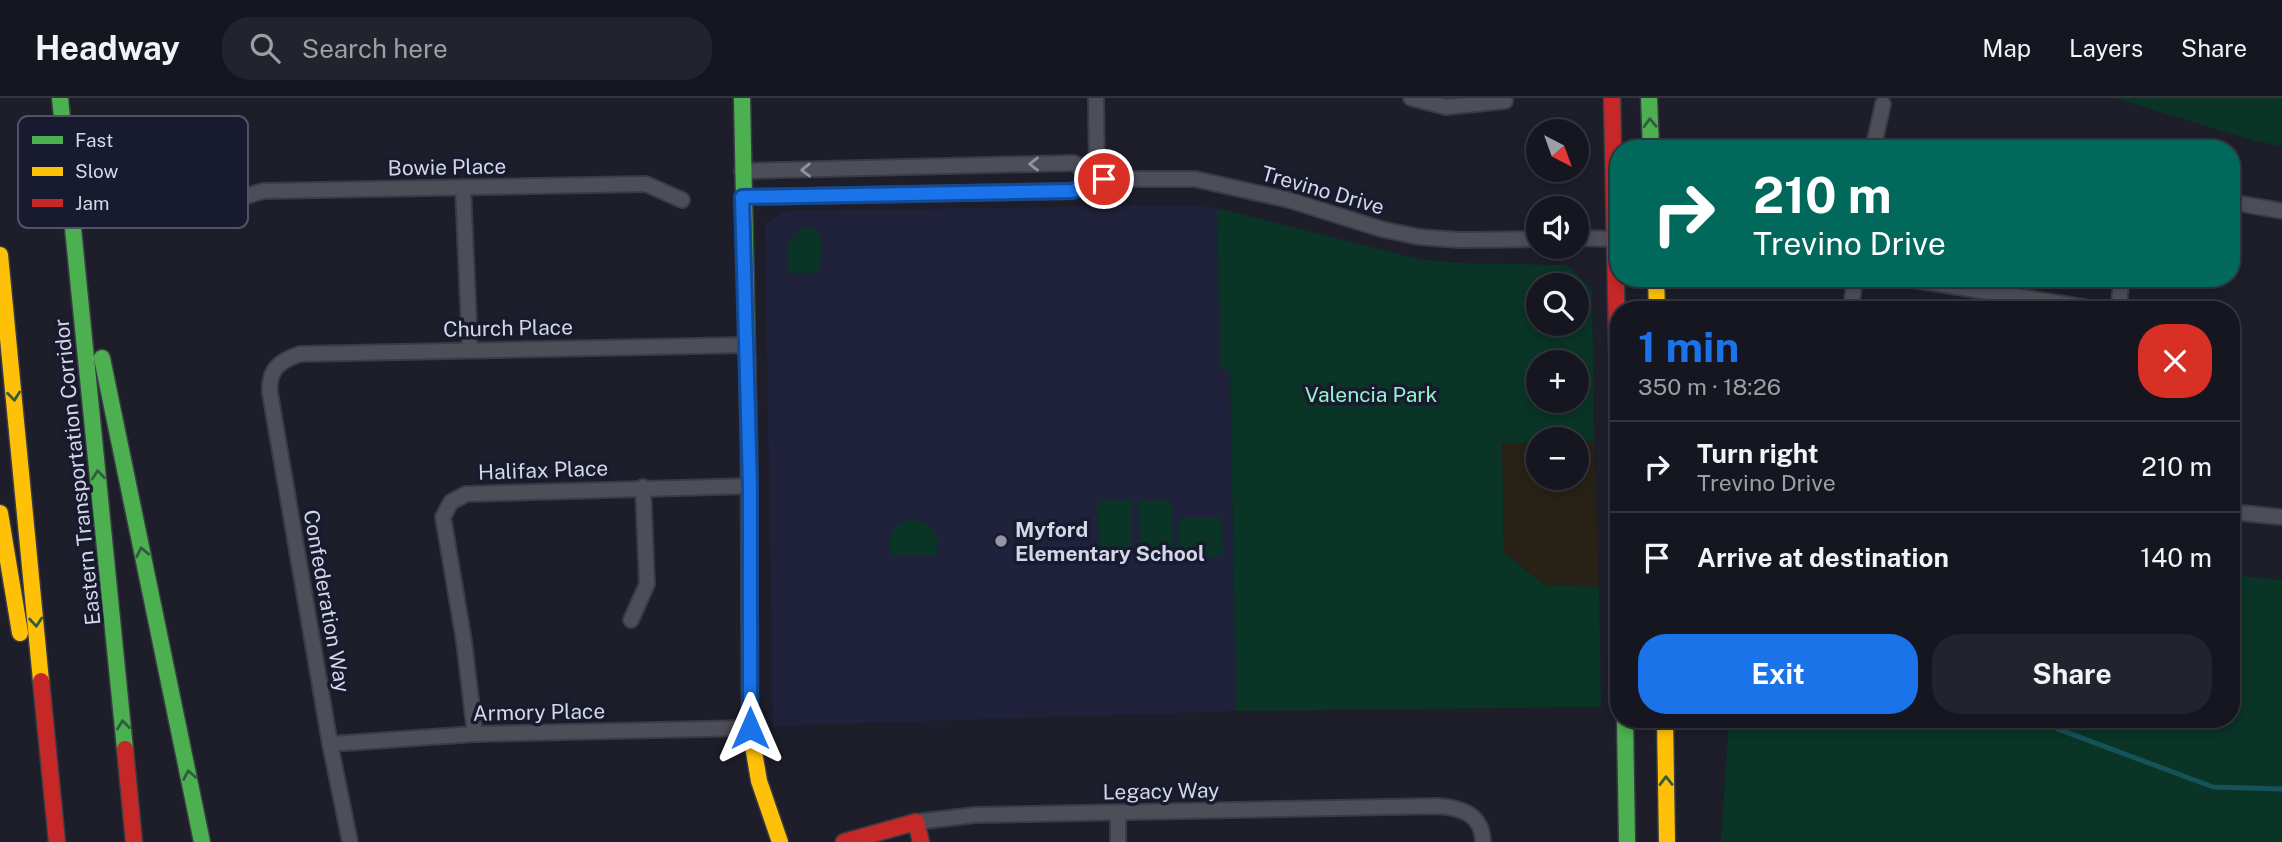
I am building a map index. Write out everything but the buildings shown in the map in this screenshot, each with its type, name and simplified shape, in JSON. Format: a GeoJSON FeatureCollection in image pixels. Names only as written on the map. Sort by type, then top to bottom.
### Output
{"type":"FeatureCollection","features":[{"type":"Feature","properties":{"kind":"main road","name":"Eastern Transportation Corridor"},"geometry":{"type":"LineString","coordinates":[[60,98],[62,116]]}},
{"type":"Feature","properties":{"kind":"main road"},"geometry":{"type":"LineString","coordinates":[[742,98],[750,486],[750,728],[759,781],[780,842]]}},
{"type":"Feature","properties":{"kind":"main road"},"geometry":{"type":"LineString","coordinates":[[1612,98],[1613,140]]}},
{"type":"Feature","properties":{"kind":"main road"},"geometry":{"type":"LineString","coordinates":[[1649,98],[1651,140]]}},
{"type":"Feature","properties":{"kind":"main road","name":"Eastern Transportation Corridor"},"geometry":{"type":"LineString","coordinates":[[74,228],[134,842]]}},
{"type":"Feature","properties":{"kind":"main road"},"geometry":{"type":"LineString","coordinates":[[77,228],[202,842]]}},
{"type":"Feature","properties":{"kind":"main road"},"geometry":{"type":"LineString","coordinates":[[0,255],[57,842]]}},
{"type":"Feature","properties":{"kind":"main road"},"geometry":{"type":"LineString","coordinates":[[0,513],[55,821]]}},
{"type":"Feature","properties":{"kind":"main road"},"geometry":{"type":"LineString","coordinates":[[1625,728],[1627,842]]}},
{"type":"Feature","properties":{"kind":"main road"},"geometry":{"type":"LineString","coordinates":[[1665,728],[1667,842]]}},
{"type":"Feature","properties":{"kind":"main road"},"geometry":{"type":"LineString","coordinates":[[916,822],[921,842]]}},
{"type":"Feature","properties":{"kind":"main road","name":"Legacy Way"},"geometry":{"type":"LineString","coordinates":[[844,842],[916,822]]}},
{"type":"Feature","properties":{"kind":"street"},"geometry":{"type":"LineString","coordinates":[[1096,98],[1097,179]]}},
{"type":"Feature","properties":{"kind":"street"},"geometry":{"type":"LineString","coordinates":[[1411,98],[1446,107],[1505,101]]}},
{"type":"Feature","properties":{"kind":"street"},"geometry":{"type":"LineString","coordinates":[[1875,140],[1883,104]]}},
{"type":"Feature","properties":{"kind":"street","name":"Trevino Drive"},"geometry":{"type":"LineString","coordinates":[[742,171],[1074,163],[1097,179]]}},
{"type":"Feature","properties":{"kind":"street","name":"Trevino Drive"},"geometry":{"type":"LineString","coordinates":[[742,197],[1072,191],[1097,179],[1195,179],[1226,184],[1381,229],[1419,237],[1460,240],[1526,239]]}},
{"type":"Feature","properties":{"kind":"street","name":"Bowie Place"},"geometry":{"type":"LineString","coordinates":[[248,196],[263,191],[646,184],[682,200]]}},
{"type":"Feature","properties":{"kind":"street"},"geometry":{"type":"LineString","coordinates":[[463,187],[470,350]]}},
{"type":"Feature","properties":{"kind":"street"},"geometry":{"type":"LineString","coordinates":[[2240,204],[2282,211]]}},
{"type":"Feature","properties":{"kind":"street"},"geometry":{"type":"LineString","coordinates":[[1589,238],[1610,239]]}},
{"type":"Feature","properties":{"kind":"street"},"geometry":{"type":"LineString","coordinates":[[1958,287],[2045,301]]}},
{"type":"Feature","properties":{"kind":"street","name":"Church Place"},"geometry":{"type":"LineString","coordinates":[[274,367],[300,354],[746,345]]}},
{"type":"Feature","properties":{"kind":"street","name":"Confederation Way"},"geometry":{"type":"LineString","coordinates":[[274,367],[269,380],[270,393],[330,744],[350,842]]}},
{"type":"Feature","properties":{"kind":"street","name":"Halifax Place"},"geometry":{"type":"LineString","coordinates":[[475,734],[464,641],[443,517],[452,502],[466,494],[750,486]]}},
{"type":"Feature","properties":{"kind":"street"},"geometry":{"type":"LineString","coordinates":[[631,620],[647,584],[643,487]]}},
{"type":"Feature","properties":{"kind":"street"},"geometry":{"type":"LineString","coordinates":[[2240,513],[2282,517]]}},
{"type":"Feature","properties":{"kind":"street","name":"Armory Place"},"geometry":{"type":"LineString","coordinates":[[330,744],[475,734],[750,728]]}},
{"type":"Feature","properties":{"kind":"street","name":"Legacy Way"},"geometry":{"type":"LineString","coordinates":[[916,822],[975,815],[1438,806],[1466,811],[1477,822],[1483,842]]}},
{"type":"Feature","properties":{"kind":"street"},"geometry":{"type":"LineString","coordinates":[[1118,814],[1118,842]]}},
{"type":"Feature","properties":{"kind":"shaded area","name":"Myford Elementary School"},"geometry":{"type":"Polygon","coordinates":[[[1180,205],[1217,208],[1220,370],[1230,370],[1236,711],[773,726],[765,225],[783,211],[1180,205]]]}},
{"type":"Feature","properties":{"kind":"shaded area"},"geometry":{"type":"Polygon","coordinates":[[[1589,441],[1594,441],[1599,587],[1545,585],[1504,553],[1502,444],[1526,443],[1526,490],[1589,490],[1589,441]]]}},
{"type":"Feature","properties":{"kind":"green space"},"geometry":{"type":"Polygon","coordinates":[[[2115,98],[2282,98],[2282,146],[2255,141],[2115,98]]]}},
{"type":"Feature","properties":{"kind":"green space","name":"Valencia Park"},"geometry":{"type":"Polygon","coordinates":[[[1217,208],[1418,259],[1458,263],[1568,265],[1576,273],[1526,273],[1526,336],[1589,336],[1589,287],[1592,290],[1594,441],[1589,441],[1589,427],[1526,427],[1526,443],[1502,444],[1504,553],[1545,585],[1599,587],[1601,707],[1236,711],[1230,370],[1220,370],[1217,208]]]}},
{"type":"Feature","properties":{"kind":"green space"},"geometry":{"type":"Polygon","coordinates":[[[809,227],[821,238],[820,269],[816,273],[791,273],[787,258],[788,245],[796,234],[809,227]]]}},
{"type":"Feature","properties":{"kind":"green space"},"geometry":{"type":"Polygon","coordinates":[[[1131,500],[1132,547],[1099,548],[1097,501],[1131,500]]]}},
{"type":"Feature","properties":{"kind":"green space"},"geometry":{"type":"Polygon","coordinates":[[[1171,500],[1173,547],[1140,548],[1138,501],[1171,500]]]}},
{"type":"Feature","properties":{"kind":"green space"},"geometry":{"type":"Polygon","coordinates":[[[1183,517],[1218,517],[1222,520],[1223,552],[1216,557],[1181,557],[1177,551],[1178,521],[1183,517]]]}},
{"type":"Feature","properties":{"kind":"green space"},"geometry":{"type":"Polygon","coordinates":[[[908,519],[922,522],[937,535],[938,548],[935,555],[891,556],[889,544],[892,533],[908,519]]]}},
{"type":"Feature","properties":{"kind":"green space"},"geometry":{"type":"Polygon","coordinates":[[[2240,576],[2282,580],[2282,842],[1721,842],[1728,728],[2240,728],[2240,576]]]}},
{"type":"Feature","properties":{"kind":"waterway"},"geometry":{"type":"LineString","coordinates":[[2055,728],[2213,787],[2282,789]]}},
{"type":"Feature","properties":{"kind":"traffic: fast"},"geometry":{"type":"LineString","coordinates":[[60,98],[62,116]]}},
{"type":"Feature","properties":{"kind":"traffic: fast"},"geometry":{"type":"LineString","coordinates":[[742,98],[749,448]]}},
{"type":"Feature","properties":{"kind":"traffic: fast"},"geometry":{"type":"LineString","coordinates":[[1649,98],[1651,140]]}},
{"type":"Feature","properties":{"kind":"traffic: fast"},"geometry":{"type":"LineString","coordinates":[[73,228],[125,749]]}},
{"type":"Feature","properties":{"kind":"traffic: fast"},"geometry":{"type":"LineString","coordinates":[[102,358],[202,842]]}},
{"type":"Feature","properties":{"kind":"traffic: fast"},"geometry":{"type":"LineString","coordinates":[[1625,728],[1627,842]]}},
{"type":"Feature","properties":{"kind":"traffic: slow"},"geometry":{"type":"LineString","coordinates":[[0,255],[41,681]]}},
{"type":"Feature","properties":{"kind":"traffic: slow"},"geometry":{"type":"LineString","coordinates":[[1656,287],[1657,301]]}},
{"type":"Feature","properties":{"kind":"traffic: slow"},"geometry":{"type":"LineString","coordinates":[[749,448],[750,728],[759,781],[780,842]]}},
{"type":"Feature","properties":{"kind":"traffic: slow"},"geometry":{"type":"LineString","coordinates":[[0,513],[20,633]]}},
{"type":"Feature","properties":{"kind":"traffic: slow"},"geometry":{"type":"LineString","coordinates":[[1665,728],[1667,842]]}},
{"type":"Feature","properties":{"kind":"traffic: jam"},"geometry":{"type":"LineString","coordinates":[[1612,98],[1613,140]]}},
{"type":"Feature","properties":{"kind":"traffic: jam"},"geometry":{"type":"LineString","coordinates":[[1616,287],[1616,301]]}},
{"type":"Feature","properties":{"kind":"traffic: jam"},"geometry":{"type":"LineString","coordinates":[[41,681],[57,842]]}},
{"type":"Feature","properties":{"kind":"traffic: jam"},"geometry":{"type":"LineString","coordinates":[[125,749],[134,842]]}},
{"type":"Feature","properties":{"kind":"traffic: jam"},"geometry":{"type":"LineString","coordinates":[[844,842],[916,822],[921,842]]}},
{"type":"Feature","properties":{"kind":"place","name":"Myford Elementary School"},"geometry":{"type":"Point","coordinates":[1001,541]}},
{"type":"Feature","properties":{"kind":"route"},"geometry":{"type":"LineString","coordinates":[[750,728],[750,486],[742,197],[1072,191],[1097,179],[1104,179]]}}]}
